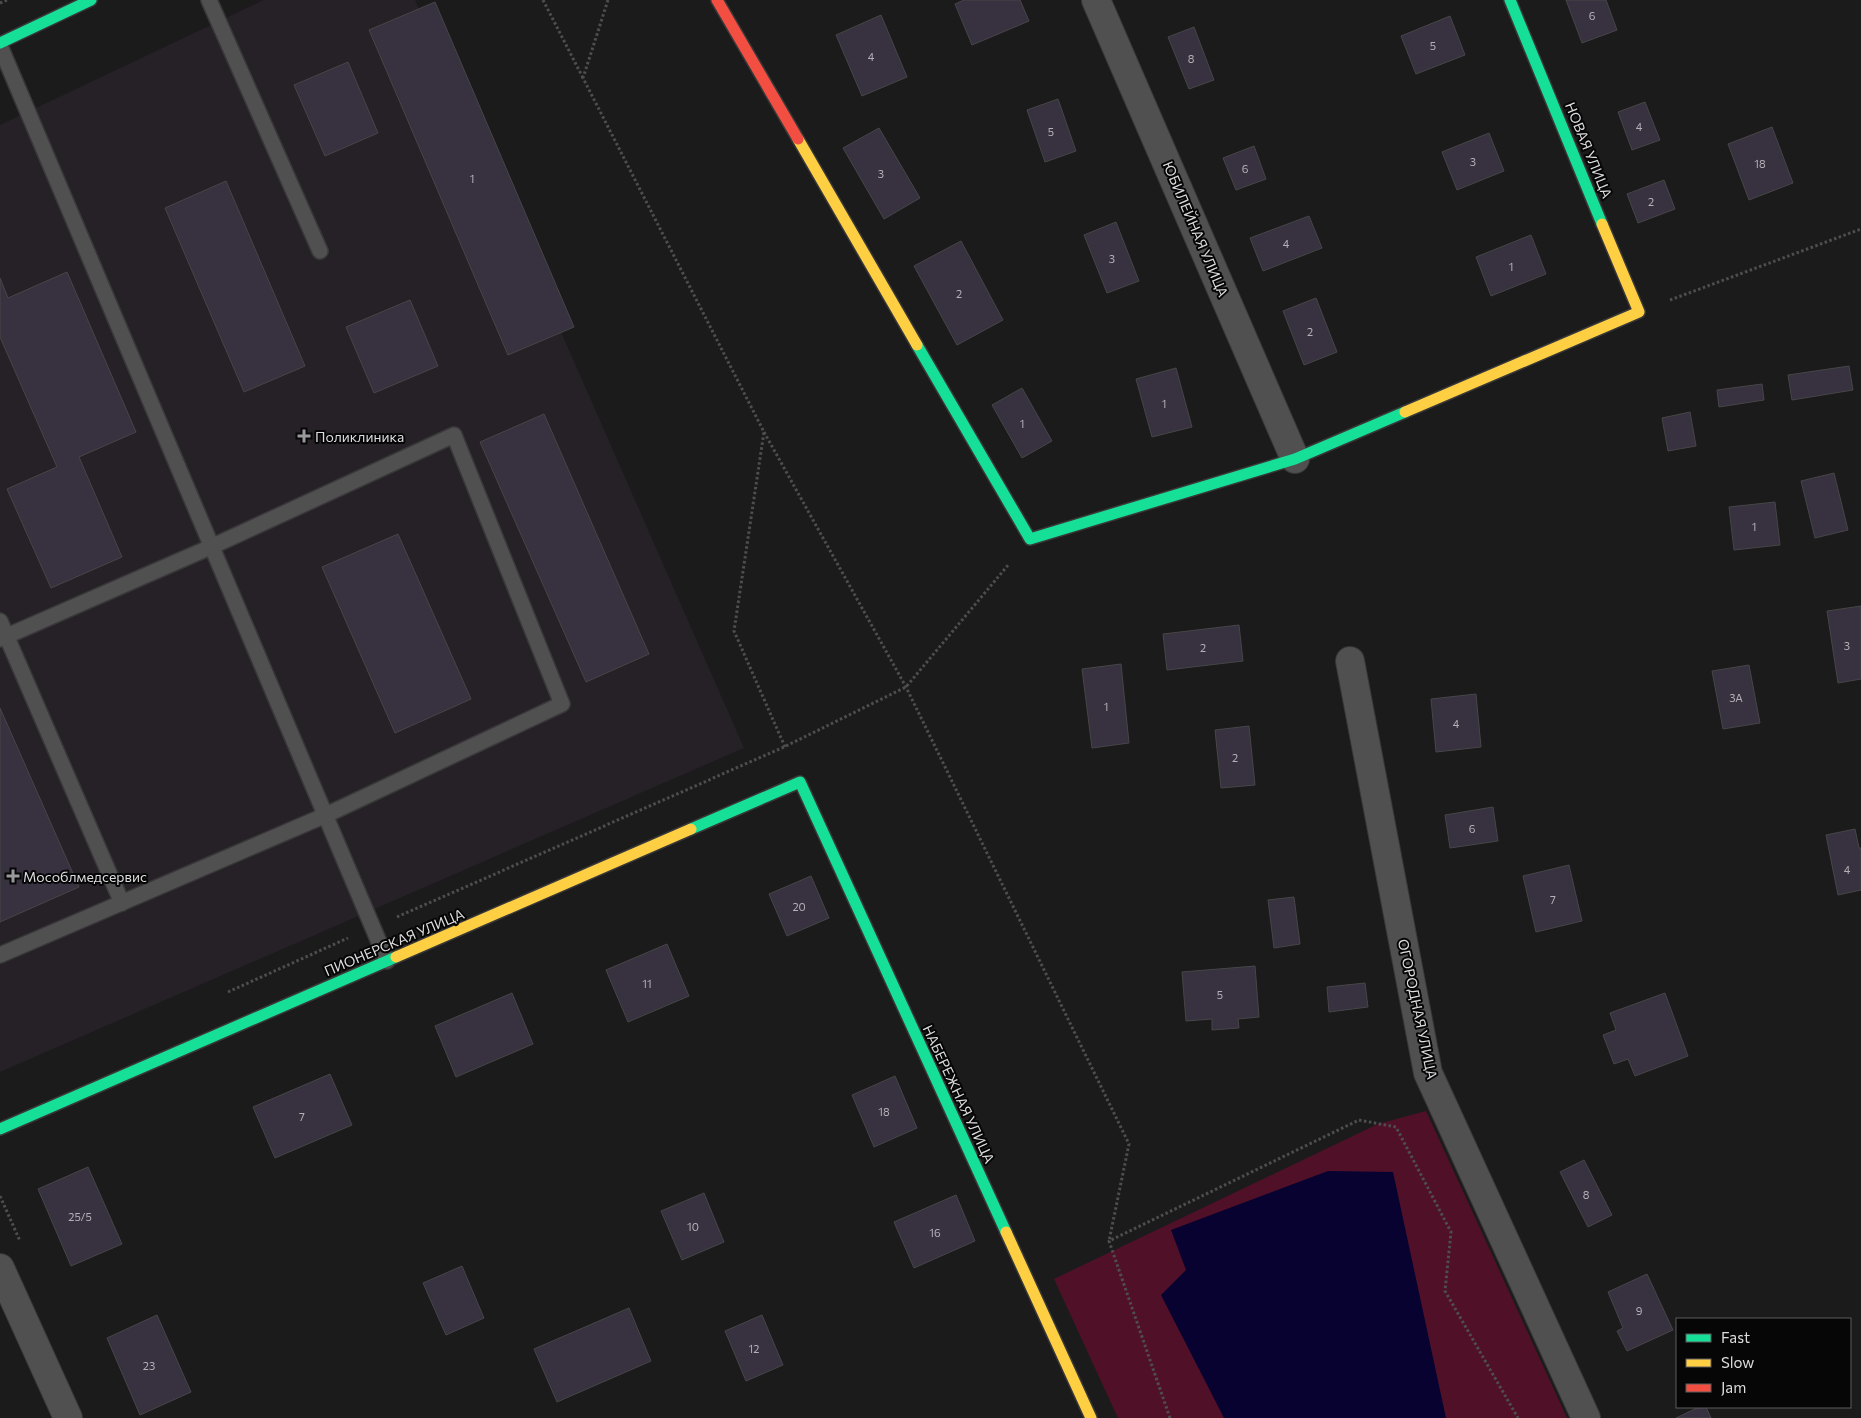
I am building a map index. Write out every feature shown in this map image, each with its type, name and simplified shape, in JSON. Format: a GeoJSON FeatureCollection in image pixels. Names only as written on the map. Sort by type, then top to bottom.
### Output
{"type":"FeatureCollection","features":[{"type":"Feature","properties":{"kind":"street"},"geometry":{"type":"LineString","coordinates":[[0,45],[91,0]]}},
{"type":"Feature","properties":{"kind":"street"},"geometry":{"type":"LineString","coordinates":[[717,0],[1030,538],[1295,459],[1639,312]]}},
{"type":"Feature","properties":{"kind":"street","name":"ЮБИЛЕЙНАЯ УЛИЦА"},"geometry":{"type":"LineString","coordinates":[[1096,0],[1295,459]]}},
{"type":"Feature","properties":{"kind":"street","name":"НОВАЯ УЛИЦА"},"geometry":{"type":"LineString","coordinates":[[1510,0],[1639,312]]}},
{"type":"Feature","properties":{"kind":"street","name":"ОГОРОДНАЯ УЛИЦА"},"geometry":{"type":"LineString","coordinates":[[1350,661],[1428,1073],[1586,1418]]}},
{"type":"Feature","properties":{"kind":"street","name":"ПИОНЕРСКАЯ УЛИЦА"},"geometry":{"type":"LineString","coordinates":[[0,1129],[800,782]]}},
{"type":"Feature","properties":{"kind":"street","name":"НАБЕРЕЖНАЯ УЛИЦА"},"geometry":{"type":"LineString","coordinates":[[800,782],[1091,1418]]}},
{"type":"Feature","properties":{"kind":"street"},"geometry":{"type":"LineString","coordinates":[[0,1268],[68,1418]]}},
{"type":"Feature","properties":{"kind":"lane"},"geometry":{"type":"LineString","coordinates":[[208,0],[320,251]]}},
{"type":"Feature","properties":{"kind":"lane"},"geometry":{"type":"LineString","coordinates":[[0,45],[387,961]]}},
{"type":"Feature","properties":{"kind":"lane"},"geometry":{"type":"LineString","coordinates":[[0,955],[326,815],[562,704],[454,435],[213,546],[3,638]]}},
{"type":"Feature","properties":{"kind":"lane"},"geometry":{"type":"LineString","coordinates":[[0,620],[3,638],[122,903]]}},
{"type":"Feature","properties":{"kind":"path"},"geometry":{"type":"LineString","coordinates":[[0,3],[7,0]]}},
{"type":"Feature","properties":{"kind":"path"},"geometry":{"type":"LineString","coordinates":[[543,0],[764,432],[906,687],[1129,1144],[1109,1241],[1170,1418]]}},
{"type":"Feature","properties":{"kind":"path"},"geometry":{"type":"LineString","coordinates":[[583,78],[608,0]]}},
{"type":"Feature","properties":{"kind":"path"},"geometry":{"type":"LineString","coordinates":[[1639,312],[1861,229]]}},
{"type":"Feature","properties":{"kind":"path"},"geometry":{"type":"LineString","coordinates":[[764,432],[734,631],[800,782]]}},
{"type":"Feature","properties":{"kind":"path"},"geometry":{"type":"LineString","coordinates":[[784,746],[906,687],[1030,538]]}},
{"type":"Feature","properties":{"kind":"path"},"geometry":{"type":"LineString","coordinates":[[1109,1241],[1359,1120],[1396,1127],[1451,1232],[1445,1291],[1518,1418]]}},
{"type":"Feature","properties":{"kind":"shaded area","name":"Поликлиника"},"geometry":{"type":"Polygon","coordinates":[[[264,0],[415,0],[744,748],[0,1072],[0,125],[264,0]]]}},
{"type":"Feature","properties":{"kind":"shaded area"},"geometry":{"type":"Polygon","coordinates":[[[1426,1111],[1567,1418],[1118,1418],[1054,1279],[1378,1124],[1426,1111]]]}},
{"type":"Feature","properties":{"kind":"shaded area"},"geometry":{"type":"Polygon","coordinates":[[[1328,1171],[1393,1172],[1446,1418],[1224,1418],[1161,1295],[1186,1270],[1171,1230],[1328,1171]]]}},
{"type":"Feature","properties":{"kind":"building"},"geometry":{"type":"Polygon","coordinates":[[[964,0],[1020,0],[1029,21],[972,45],[955,4],[964,0]]]}},
{"type":"Feature","properties":{"kind":"building"},"geometry":{"type":"Polygon","coordinates":[[[1566,0],[1606,0],[1617,30],[1582,43],[1566,0]]]}},
{"type":"Feature","properties":{"kind":"building"},"geometry":{"type":"Polygon","coordinates":[[[435,2],[574,327],[508,355],[369,30],[435,2]]]}},
{"type":"Feature","properties":{"kind":"building"},"geometry":{"type":"Polygon","coordinates":[[[881,15],[907,77],[862,96],[836,35],[881,15]]]}},
{"type":"Feature","properties":{"kind":"building"},"geometry":{"type":"Polygon","coordinates":[[[1450,16],[1465,55],[1416,74],[1401,36],[1450,16]]]}},
{"type":"Feature","properties":{"kind":"building"},"geometry":{"type":"Polygon","coordinates":[[[1194,27],[1214,80],[1189,89],[1168,37],[1194,27]]]}},
{"type":"Feature","properties":{"kind":"building"},"geometry":{"type":"Polygon","coordinates":[[[348,62],[378,133],[325,156],[294,85],[348,62]]]}},
{"type":"Feature","properties":{"kind":"building"},"geometry":{"type":"Polygon","coordinates":[[[1058,99],[1076,151],[1045,162],[1027,110],[1058,99]]]}},
{"type":"Feature","properties":{"kind":"building"},"geometry":{"type":"Polygon","coordinates":[[[1645,102],[1660,140],[1632,150],[1618,112],[1645,102]]]}},
{"type":"Feature","properties":{"kind":"building"},"geometry":{"type":"Polygon","coordinates":[[[1772,127],[1793,183],[1749,200],[1728,144],[1772,127]]]}},
{"type":"Feature","properties":{"kind":"building"},"geometry":{"type":"Polygon","coordinates":[[[879,128],[920,198],[884,219],[843,148],[879,128]]]}},
{"type":"Feature","properties":{"kind":"building"},"geometry":{"type":"Polygon","coordinates":[[[1489,133],[1504,171],[1457,190],[1442,152],[1489,133]]]}},
{"type":"Feature","properties":{"kind":"building"},"geometry":{"type":"Polygon","coordinates":[[[1254,146],[1266,179],[1236,190],[1223,158],[1254,146]]]}},
{"type":"Feature","properties":{"kind":"building"},"geometry":{"type":"Polygon","coordinates":[[[1664,180],[1675,209],[1638,223],[1627,194],[1664,180]]]}},
{"type":"Feature","properties":{"kind":"building"},"geometry":{"type":"Polygon","coordinates":[[[226,181],[305,366],[244,392],[165,208],[226,181]]]}},
{"type":"Feature","properties":{"kind":"building"},"geometry":{"type":"Polygon","coordinates":[[[1309,216],[1322,248],[1263,271],[1250,238],[1309,216]]]}},
{"type":"Feature","properties":{"kind":"building"},"geometry":{"type":"Polygon","coordinates":[[[1116,222],[1139,281],[1107,293],[1084,235],[1116,222]]]}},
{"type":"Feature","properties":{"kind":"building"},"geometry":{"type":"Polygon","coordinates":[[[1531,235],[1546,274],[1491,296],[1476,257],[1531,235]]]}},
{"type":"Feature","properties":{"kind":"building"},"geometry":{"type":"Polygon","coordinates":[[[961,241],[1003,320],[957,345],[914,266],[961,241]]]}},
{"type":"Feature","properties":{"kind":"building"},"geometry":{"type":"Polygon","coordinates":[[[67,272],[136,432],[79,457],[122,557],[51,588],[7,489],[57,467],[0,337],[0,278],[8,298],[67,272]]]}},
{"type":"Feature","properties":{"kind":"building"},"geometry":{"type":"Polygon","coordinates":[[[1316,298],[1337,352],[1304,365],[1283,311],[1316,298]]]}},
{"type":"Feature","properties":{"kind":"building"},"geometry":{"type":"Polygon","coordinates":[[[410,300],[438,366],[374,393],[346,327],[410,300]]]}},
{"type":"Feature","properties":{"kind":"building"},"geometry":{"type":"Polygon","coordinates":[[[1849,366],[1853,390],[1792,400],[1788,375],[1849,366]]]}},
{"type":"Feature","properties":{"kind":"building"},"geometry":{"type":"Polygon","coordinates":[[[1176,368],[1192,427],[1152,437],[1136,379],[1176,368]]]}},
{"type":"Feature","properties":{"kind":"building"},"geometry":{"type":"Polygon","coordinates":[[[1762,384],[1764,400],[1719,407],[1717,390],[1762,384]]]}},
{"type":"Feature","properties":{"kind":"building"},"geometry":{"type":"Polygon","coordinates":[[[1022,388],[1052,441],[1022,458],[992,405],[1022,388]]]}},
{"type":"Feature","properties":{"kind":"building"},"geometry":{"type":"Polygon","coordinates":[[[1690,412],[1696,446],[1668,451],[1662,418],[1690,412]]]}},
{"type":"Feature","properties":{"kind":"building"},"geometry":{"type":"Polygon","coordinates":[[[544,414],[649,654],[586,682],[480,442],[544,414]]]}},
{"type":"Feature","properties":{"kind":"building"},"geometry":{"type":"Polygon","coordinates":[[[1834,473],[1848,530],[1815,538],[1801,481],[1834,473]]]}},
{"type":"Feature","properties":{"kind":"building"},"geometry":{"type":"Polygon","coordinates":[[[1775,502],[1780,545],[1734,550],[1729,507],[1775,502]]]}},
{"type":"Feature","properties":{"kind":"building"},"geometry":{"type":"Polygon","coordinates":[[[398,534],[471,699],[395,733],[322,567],[398,534]]]}},
{"type":"Feature","properties":{"kind":"building"},"geometry":{"type":"Polygon","coordinates":[[[1861,606],[1861,679],[1838,683],[1827,611],[1861,606]]]}},
{"type":"Feature","properties":{"kind":"building"},"geometry":{"type":"Polygon","coordinates":[[[1239,625],[1243,661],[1167,670],[1163,634],[1239,625]]]}},
{"type":"Feature","properties":{"kind":"building"},"geometry":{"type":"Polygon","coordinates":[[[1121,664],[1129,743],[1092,748],[1082,669],[1121,664]]]}},
{"type":"Feature","properties":{"kind":"building"},"geometry":{"type":"Polygon","coordinates":[[[1749,665],[1760,723],[1723,729],[1712,671],[1749,665]]]}},
{"type":"Feature","properties":{"kind":"building"},"geometry":{"type":"Polygon","coordinates":[[[1476,694],[1481,747],[1436,752],[1431,699],[1476,694]]]}},
{"type":"Feature","properties":{"kind":"building"},"geometry":{"type":"Polygon","coordinates":[[[0,708],[79,887],[0,922],[0,708]]]}},
{"type":"Feature","properties":{"kind":"building"},"geometry":{"type":"Polygon","coordinates":[[[1249,726],[1255,785],[1221,788],[1215,730],[1249,726]]]}},
{"type":"Feature","properties":{"kind":"building"},"geometry":{"type":"Polygon","coordinates":[[[1493,807],[1498,841],[1450,848],[1445,815],[1493,807]]]}},
{"type":"Feature","properties":{"kind":"building"},"geometry":{"type":"Polygon","coordinates":[[[1855,829],[1859,848],[1861,848],[1861,890],[1838,895],[1826,835],[1855,829]]]}},
{"type":"Feature","properties":{"kind":"building"},"geometry":{"type":"Polygon","coordinates":[[[1569,865],[1582,921],[1536,932],[1523,876],[1569,865]]]}},
{"type":"Feature","properties":{"kind":"building"},"geometry":{"type":"Polygon","coordinates":[[[811,876],[829,918],[787,936],[769,894],[811,876]]]}},
{"type":"Feature","properties":{"kind":"building"},"geometry":{"type":"Polygon","coordinates":[[[1294,897],[1300,944],[1274,948],[1268,900],[1294,897]]]}},
{"type":"Feature","properties":{"kind":"building"},"geometry":{"type":"Polygon","coordinates":[[[667,944],[689,996],[628,1022],[606,970],[667,944]]]}},
{"type":"Feature","properties":{"kind":"building"},"geometry":{"type":"Polygon","coordinates":[[[1255,966],[1259,1017],[1238,1019],[1239,1028],[1212,1030],[1212,1019],[1186,1021],[1182,972],[1255,966]]]}},
{"type":"Feature","properties":{"kind":"building"},"geometry":{"type":"Polygon","coordinates":[[[1365,983],[1368,1007],[1329,1012],[1327,987],[1365,983]]]}},
{"type":"Feature","properties":{"kind":"building"},"geometry":{"type":"Polygon","coordinates":[[[512,993],[533,1044],[456,1077],[435,1026],[512,993]]]}},
{"type":"Feature","properties":{"kind":"building"},"geometry":{"type":"Polygon","coordinates":[[[1665,993],[1688,1056],[1635,1076],[1628,1059],[1614,1064],[1603,1035],[1616,1030],[1610,1013],[1665,993]]]}},
{"type":"Feature","properties":{"kind":"building"},"geometry":{"type":"Polygon","coordinates":[[[330,1074],[352,1125],[275,1158],[253,1107],[330,1074]]]}},
{"type":"Feature","properties":{"kind":"building"},"geometry":{"type":"Polygon","coordinates":[[[895,1076],[917,1128],[874,1147],[852,1095],[895,1076]]]}},
{"type":"Feature","properties":{"kind":"building"},"geometry":{"type":"Polygon","coordinates":[[[1584,1160],[1612,1215],[1588,1227],[1560,1172],[1584,1160]]]}},
{"type":"Feature","properties":{"kind":"building"},"geometry":{"type":"Polygon","coordinates":[[[88,1167],[122,1244],[71,1266],[38,1189],[88,1167]]]}},
{"type":"Feature","properties":{"kind":"building"},"geometry":{"type":"Polygon","coordinates":[[[704,1193],[724,1242],[682,1260],[661,1211],[704,1193]]]}},
{"type":"Feature","properties":{"kind":"building"},"geometry":{"type":"Polygon","coordinates":[[[956,1195],[975,1241],[914,1268],[894,1222],[956,1195]]]}},
{"type":"Feature","properties":{"kind":"building"},"geometry":{"type":"Polygon","coordinates":[[[462,1266],[484,1318],[446,1335],[423,1283],[462,1266]]]}},
{"type":"Feature","properties":{"kind":"building"},"geometry":{"type":"Polygon","coordinates":[[[1647,1274],[1673,1330],[1627,1351],[1617,1331],[1623,1328],[1608,1292],[1647,1274]]]}},
{"type":"Feature","properties":{"kind":"building"},"geometry":{"type":"Polygon","coordinates":[[[629,1308],[651,1361],[557,1402],[534,1349],[629,1308]]]}},
{"type":"Feature","properties":{"kind":"building"},"geometry":{"type":"Polygon","coordinates":[[[157,1315],[191,1392],[140,1415],[107,1338],[157,1315]]]}},
{"type":"Feature","properties":{"kind":"building"},"geometry":{"type":"Polygon","coordinates":[[[762,1315],[783,1365],[746,1381],[725,1331],[762,1315]]]}},
{"type":"Feature","properties":{"kind":"building"},"geometry":{"type":"Polygon","coordinates":[[[1697,1408],[1706,1408],[1711,1418],[1676,1418],[1697,1408]]]}},
{"type":"Feature","properties":{"kind":"traffic: fast"},"geometry":{"type":"LineString","coordinates":[[0,43],[91,0]]}},
{"type":"Feature","properties":{"kind":"traffic: fast"},"geometry":{"type":"LineString","coordinates":[[1510,0],[1602,224]]}},
{"type":"Feature","properties":{"kind":"traffic: fast"},"geometry":{"type":"LineString","coordinates":[[917,345],[1030,539],[1295,459],[1405,412]]}},
{"type":"Feature","properties":{"kind":"traffic: fast"},"geometry":{"type":"LineString","coordinates":[[691,829],[800,782],[1006,1232]]}},
{"type":"Feature","properties":{"kind":"traffic: fast"},"geometry":{"type":"LineString","coordinates":[[0,1129],[396,957]]}},
{"type":"Feature","properties":{"kind":"traffic: slow"},"geometry":{"type":"LineString","coordinates":[[798,139],[917,345]]}},
{"type":"Feature","properties":{"kind":"traffic: slow"},"geometry":{"type":"LineString","coordinates":[[1405,412],[1639,312],[1602,224]]}},
{"type":"Feature","properties":{"kind":"traffic: slow"},"geometry":{"type":"LineString","coordinates":[[396,957],[691,829]]}},
{"type":"Feature","properties":{"kind":"traffic: slow"},"geometry":{"type":"LineString","coordinates":[[1006,1232],[1091,1418]]}},
{"type":"Feature","properties":{"kind":"traffic: jam"},"geometry":{"type":"LineString","coordinates":[[717,0],[798,139]]}},
{"type":"Feature","properties":{"kind":"place","name":"Поликлиника"},"geometry":{"type":"Point","coordinates":[304,436]}},
{"type":"Feature","properties":{"kind":"place","name":"Мособлмедсервис"},"geometry":{"type":"Point","coordinates":[13,876]}}]}
